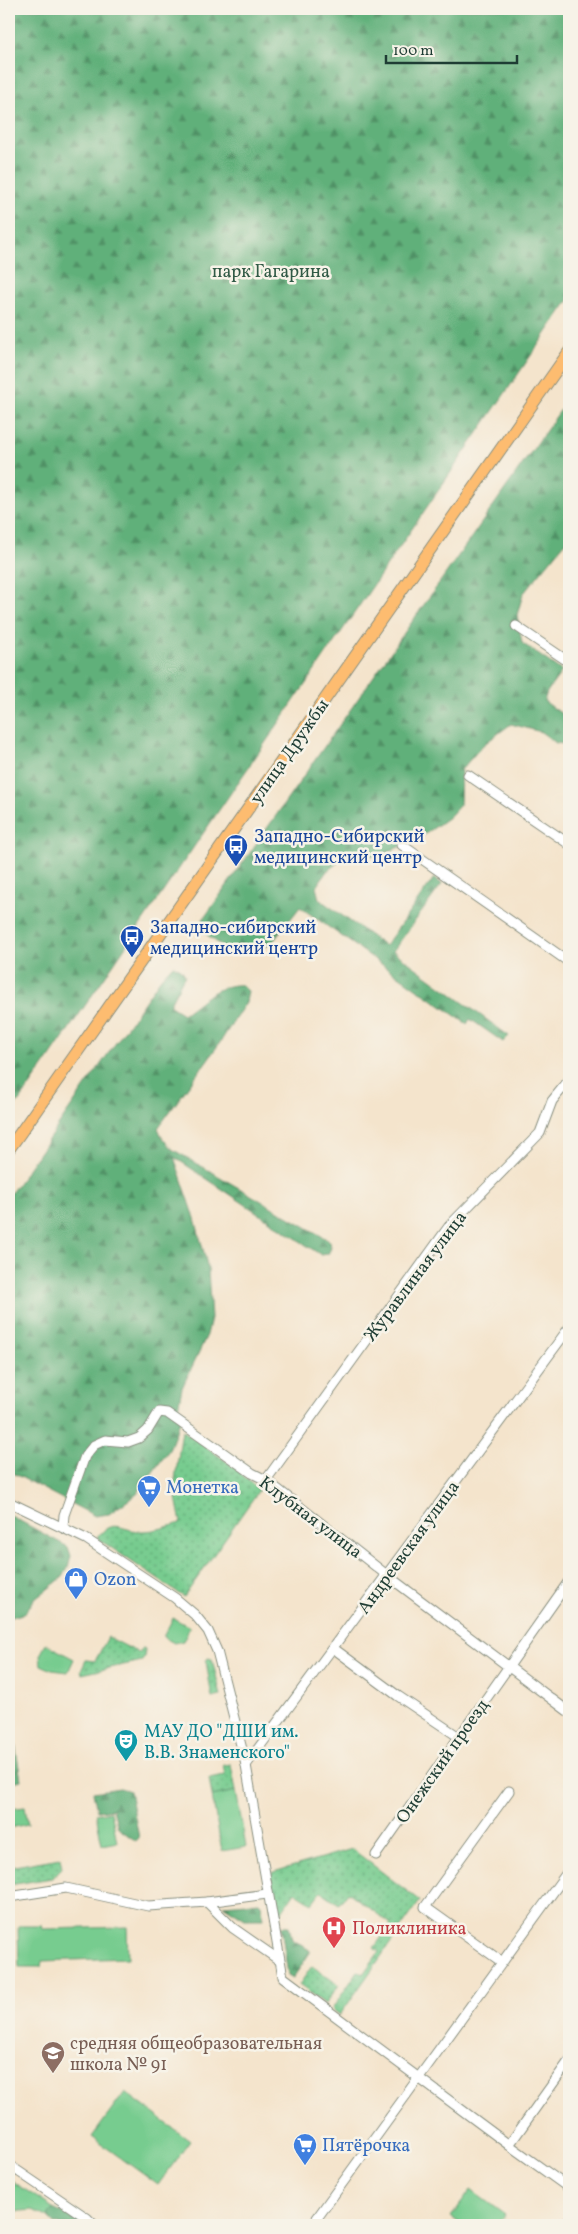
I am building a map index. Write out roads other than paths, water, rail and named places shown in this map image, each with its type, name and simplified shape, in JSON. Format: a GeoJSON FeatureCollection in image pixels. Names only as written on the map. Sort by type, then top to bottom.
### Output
{"type":"FeatureCollection","features":[{"type":"Feature","properties":{"kind":"main road","name":"улица Дружбы"},"geometry":{"type":"LineString","coordinates":[[9,1150],[569,352]]}},
{"type":"Feature","properties":{"kind":"street"},"geometry":{"type":"LineString","coordinates":[[516,626],[569,662]]}},
{"type":"Feature","properties":{"kind":"street"},"geometry":{"type":"LineString","coordinates":[[468,775],[569,844]]}},
{"type":"Feature","properties":{"kind":"street"},"geometry":{"type":"LineString","coordinates":[[402,845],[569,962]]}},
{"type":"Feature","properties":{"kind":"street","name":"Журавлиная улица"},"geometry":{"type":"LineString","coordinates":[[266,1480],[450,1225],[540,1133],[552,1101],[569,1080]]}},
{"type":"Feature","properties":{"kind":"street","name":"Андреевская улица"},"geometry":{"type":"LineString","coordinates":[[246,1766],[388,1576],[569,1328]]}},
{"type":"Feature","properties":{"kind":"street","name":"Клубная улица"},"geometry":{"type":"LineString","coordinates":[[63,1527],[64,1515],[85,1456],[94,1444],[105,1440],[128,1442],[139,1438],[148,1430],[159,1412],[168,1413],[252,1473],[266,1480],[388,1576],[569,1712]]}},
{"type":"Feature","properties":{"kind":"street"},"geometry":{"type":"LineString","coordinates":[[9,1502],[86,1539],[175,1598],[195,1615],[208,1631],[217,1651],[246,1766],[283,1978],[569,2188]]}},
{"type":"Feature","properties":{"kind":"street","name":"Онежский проезд"},"geometry":{"type":"LineString","coordinates":[[376,1855],[569,1581]]}},
{"type":"Feature","properties":{"kind":"street"},"geometry":{"type":"LineString","coordinates":[[333,1648],[398,1696],[459,1737]]}},
{"type":"Feature","properties":{"kind":"street"},"geometry":{"type":"LineString","coordinates":[[502,1962],[425,1907],[509,1791]]}},
{"type":"Feature","properties":{"kind":"street"},"geometry":{"type":"LineString","coordinates":[[312,2225],[569,1870]]}},
{"type":"Feature","properties":{"kind":"street"},"geometry":{"type":"LineString","coordinates":[[9,1897],[66,1888],[148,1906],[207,1902],[267,1894]]}},
{"type":"Feature","properties":{"kind":"street"},"geometry":{"type":"LineString","coordinates":[[207,1902],[233,1928],[279,1960]]}},
{"type":"Feature","properties":{"kind":"street"},"geometry":{"type":"LineString","coordinates":[[508,2145],[569,2061]]}},
{"type":"Feature","properties":{"kind":"street"},"geometry":{"type":"LineString","coordinates":[[9,2165],[87,2218],[94,2225]]}},
{"type":"Feature","properties":{"kind":"street"},"geometry":{"type":"LineString","coordinates":[[566,2225],[569,2220]]}},
{"type":"Feature","properties":{"kind":"place","name":"Западно-Сибирский медицинский центр"},"geometry":{"type":"Point","coordinates":[236,867]}},
{"type":"Feature","properties":{"kind":"place","name":"Западно-сибирский медицинский центр"},"geometry":{"type":"Point","coordinates":[132,958]}},
{"type":"Feature","properties":{"kind":"place","name":"Монетка"},"geometry":{"type":"Point","coordinates":[149,1508]}},
{"type":"Feature","properties":{"kind":"place","name":"Ozon"},"geometry":{"type":"Point","coordinates":[76,1600]}},
{"type":"Feature","properties":{"kind":"place","name":"МАУ ДО \"ДШИ им. В.В. Знаменского\""},"geometry":{"type":"Point","coordinates":[126,1762]}},
{"type":"Feature","properties":{"kind":"place","name":"Поликлиника"},"geometry":{"type":"Point","coordinates":[334,1949]}},
{"type":"Feature","properties":{"kind":"place","name":"средняя общеобразовательная школа № 91"},"geometry":{"type":"Point","coordinates":[53,2074]}},
{"type":"Feature","properties":{"kind":"place","name":"Пятёрочка"},"geometry":{"type":"Point","coordinates":[305,2166]}},
{"type":"Feature","properties":{"kind":"park label","name":"парк Гагарина"},"geometry":{"type":"Point","coordinates":[271,271]}}]}
